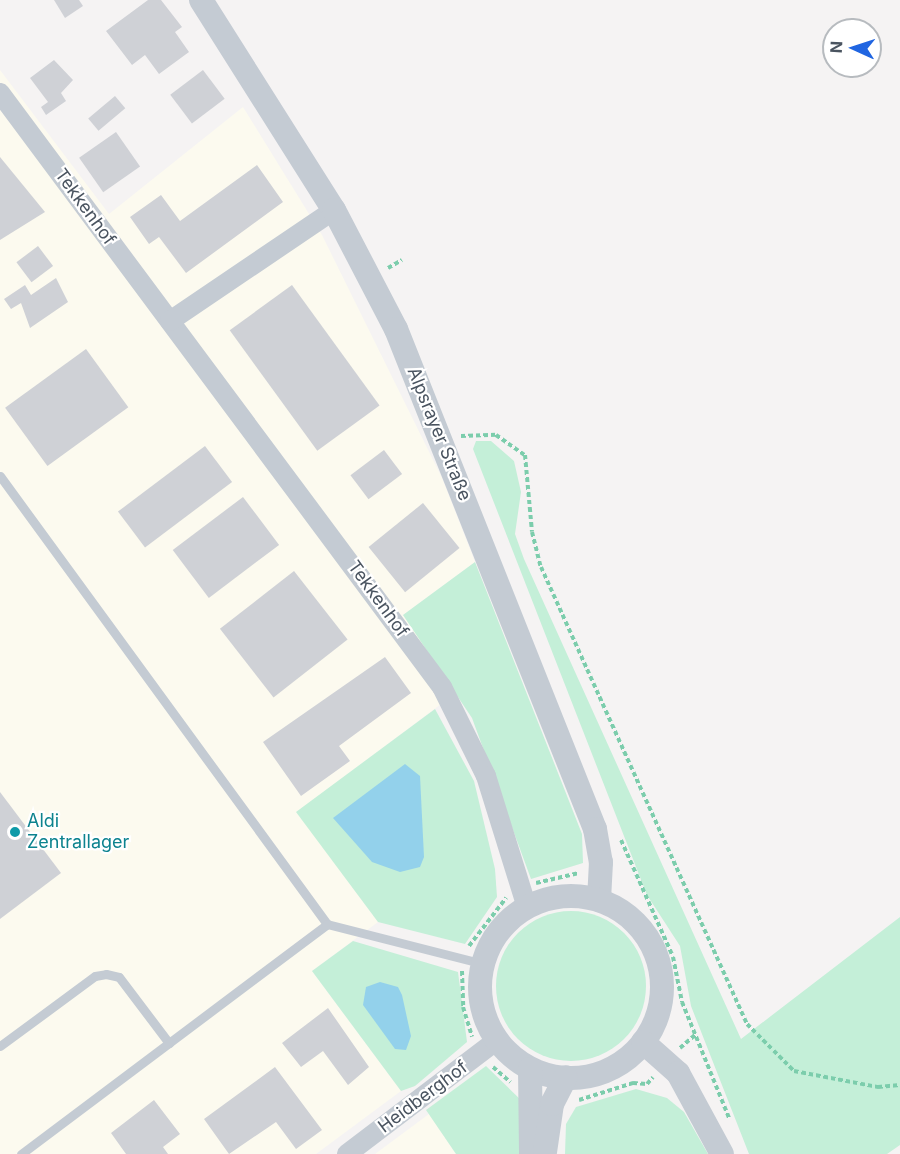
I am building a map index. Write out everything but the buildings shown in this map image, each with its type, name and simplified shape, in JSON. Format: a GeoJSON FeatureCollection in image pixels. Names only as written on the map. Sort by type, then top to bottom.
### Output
{"type":"FeatureCollection","features":[{"type":"Feature","properties":{"kind":"street","name":"Alpsrayer Straße"},"geometry":{"type":"LineString","coordinates":[[201,0],[334,210],[396,329],[443,441],[595,829],[602,874],[599,900]]}},
{"type":"Feature","properties":{"kind":"street","name":"Tekkenhof"},"geometry":{"type":"LineString","coordinates":[[0,93],[442,687],[486,776],[523,899]]}},
{"type":"Feature","properties":{"kind":"street"},"geometry":{"type":"LineString","coordinates":[[170,321],[334,210]]}},
{"type":"Feature","properties":{"kind":"street"},"geometry":{"type":"LineString","coordinates":[[566,896],[599,900],[638,925],[660,967],[658,1014],[643,1042],[601,1072],[566,1077],[530,1069],[488,1047],[474,962],[523,899],[566,896]]}},
{"type":"Feature","properties":{"kind":"street"},"geometry":{"type":"LineString","coordinates":[[643,1042],[666,1060],[700,1107],[722,1154]]}},
{"type":"Feature","properties":{"kind":"street","name":"Heidberghof"},"geometry":{"type":"LineString","coordinates":[[347,1154],[488,1047]]}},
{"type":"Feature","properties":{"kind":"street"},"geometry":{"type":"LineString","coordinates":[[530,1069],[542,1101],[545,1154]]}},
{"type":"Feature","properties":{"kind":"street"},"geometry":{"type":"LineString","coordinates":[[531,1154],[542,1101],[566,1077]]}},
{"type":"Feature","properties":{"kind":"lane"},"geometry":{"type":"LineString","coordinates":[[0,476],[327,924],[474,962]]}},
{"type":"Feature","properties":{"kind":"lane"},"geometry":{"type":"LineString","coordinates":[[21,1154],[327,924]]}},
{"type":"Feature","properties":{"kind":"lane"},"geometry":{"type":"LineString","coordinates":[[0,1047],[95,976],[106,974],[119,977],[169,1043]]}},
{"type":"Feature","properties":{"kind":"path"},"geometry":{"type":"LineString","coordinates":[[443,441],[474,433],[496,435],[525,455],[532,532],[541,567],[747,1024],[794,1071],[878,1087],[900,1085]]}},
{"type":"Feature","properties":{"kind":"path"},"geometry":{"type":"LineString","coordinates":[[632,870],[552,877],[523,899],[490,912],[463,1007],[488,1047],[542,1101],[571,1104],[633,1083],[647,1084],[666,1060],[695,1035]]}},
{"type":"Feature","properties":{"kind":"shaded area"},"geometry":{"type":"Polygon","coordinates":[[[0,70],[109,214],[243,107],[322,235],[442,478],[475,562],[403,615],[457,692],[297,812],[378,922],[312,971],[401,1091],[316,1154],[0,1154],[0,70]]]}},
{"type":"Feature","properties":{"kind":"shaded area"},"geometry":{"type":"Polygon","coordinates":[[[429,1114],[456,1154],[375,1154],[429,1114]]]}},
{"type":"Feature","properties":{"kind":"green space"},"geometry":{"type":"Polygon","coordinates":[[[476,441],[491,441],[514,461],[521,492],[515,534],[524,559],[741,1039],[900,917],[900,1145],[887,1154],[749,1154],[691,1006],[680,946],[647,895],[473,449],[476,441]]]}},
{"type":"Feature","properties":{"kind":"green space"},"geometry":{"type":"Polygon","coordinates":[[[475,562],[582,834],[583,863],[531,879],[472,718],[403,615],[475,562]]]}},
{"type":"Feature","properties":{"kind":"green space"},"geometry":{"type":"Polygon","coordinates":[[[435,709],[474,781],[495,869],[497,897],[465,944],[378,922],[296,812],[435,709]]]}},
{"type":"Feature","properties":{"kind":"green space"},"geometry":{"type":"Polygon","coordinates":[[[571,911],[586,912],[600,917],[624,933],[640,957],[645,971],[645,1001],[640,1015],[624,1039],[600,1055],[586,1060],[571,1061],[556,1060],[542,1055],[518,1039],[502,1015],[497,1001],[496,986],[497,971],[502,957],[518,933],[542,917],[556,912],[571,911]]]}},
{"type":"Feature","properties":{"kind":"green space"},"geometry":{"type":"Polygon","coordinates":[[[353,941],[458,972],[467,1042],[415,1086],[401,1091],[312,971],[353,941]]]}},
{"type":"Feature","properties":{"kind":"green space"},"geometry":{"type":"Polygon","coordinates":[[[486,1066],[524,1103],[524,1154],[456,1154],[426,1110],[486,1066]]]}},
{"type":"Feature","properties":{"kind":"green space"},"geometry":{"type":"Polygon","coordinates":[[[636,1089],[667,1098],[684,1112],[708,1154],[565,1154],[566,1124],[576,1107],[636,1089]]]}},
{"type":"Feature","properties":{"kind":"water"},"geometry":{"type":"Polygon","coordinates":[[[405,764],[420,776],[424,857],[420,867],[400,872],[372,862],[333,818],[405,764]]]}},
{"type":"Feature","properties":{"kind":"water"},"geometry":{"type":"Polygon","coordinates":[[[380,982],[398,987],[402,995],[411,1036],[406,1050],[395,1049],[363,1005],[366,987],[380,982]]]}},
{"type":"Feature","properties":{"kind":"place","name":"Aldi Zentrallager"},"geometry":{"type":"Point","coordinates":[15,832]}}]}
